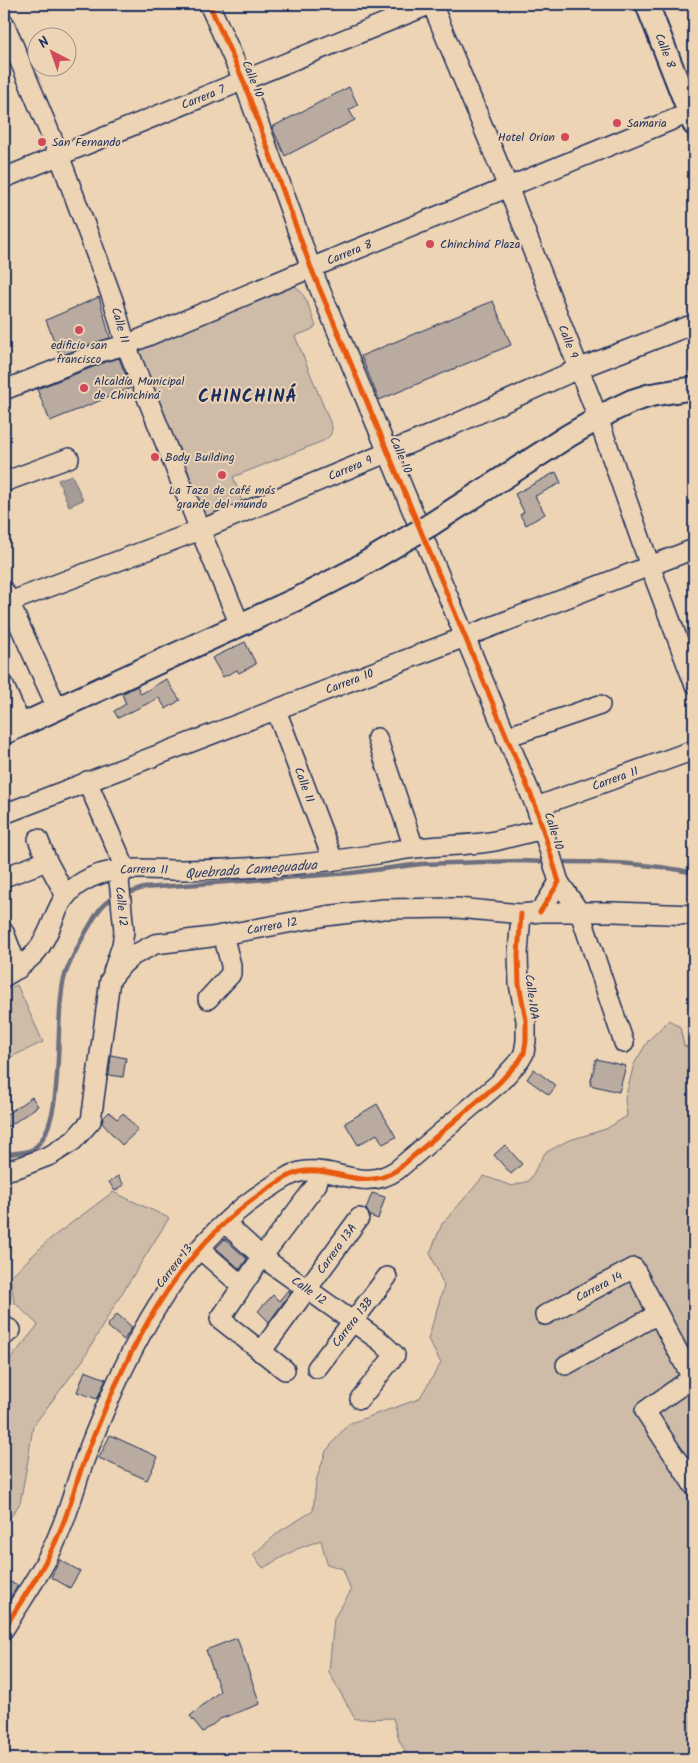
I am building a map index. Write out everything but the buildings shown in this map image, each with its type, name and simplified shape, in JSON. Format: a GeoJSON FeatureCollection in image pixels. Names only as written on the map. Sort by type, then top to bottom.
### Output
{"type":"FeatureCollection","features":[{"type":"Feature","properties":{"kind":"main road","name":"Calle 8"},"geometry":{"type":"LineString","coordinates":[[647,4],[693,116]]}},
{"type":"Feature","properties":{"kind":"main road"},"geometry":{"type":"LineString","coordinates":[[12,729],[240,625],[352,571],[598,418],[632,401],[672,390],[694,388]]}},
{"type":"Feature","properties":{"kind":"street","name":"Calle 10"},"geometry":{"type":"LineString","coordinates":[[209,4],[244,80],[311,268],[536,807],[558,876],[580,913],[624,1044]]}},
{"type":"Feature","properties":{"kind":"street","name":"Carrera 7"},"geometry":{"type":"LineString","coordinates":[[4,178],[432,4]]}},
{"type":"Feature","properties":{"kind":"street","name":"Calle 9"},"geometry":{"type":"LineString","coordinates":[[432,4],[508,187],[598,418],[650,566],[689,652],[694,682]]}},
{"type":"Feature","properties":{"kind":"street","name":"Calle 11"},"geometry":{"type":"LineString","coordinates":[[4,23],[59,156],[113,300],[126,346],[240,625]]}},
{"type":"Feature","properties":{"kind":"street","name":"Carrera 8"},"geometry":{"type":"LineString","coordinates":[[4,390],[103,351],[126,346],[508,187],[693,116]]}},
{"type":"Feature","properties":{"kind":"street","name":"Carrera 9"},"geometry":{"type":"LineString","coordinates":[[5,598],[200,530],[389,452],[578,369],[694,324]]}},
{"type":"Feature","properties":{"kind":"street"},"geometry":{"type":"LineString","coordinates":[[4,482],[69,458]]}},
{"type":"Feature","properties":{"kind":"street","name":"Carrera 10"},"geometry":{"type":"LineString","coordinates":[[4,814],[694,549]]}},
{"type":"Feature","properties":{"kind":"street"},"geometry":{"type":"LineString","coordinates":[[5,598],[57,708]]}},
{"type":"Feature","properties":{"kind":"street"},"geometry":{"type":"LineString","coordinates":[[4,686],[12,729]]}},
{"type":"Feature","properties":{"kind":"street"},"geometry":{"type":"LineString","coordinates":[[506,737],[600,705]]}},
{"type":"Feature","properties":{"kind":"street","name":"Calle 11"},"geometry":{"type":"LineString","coordinates":[[276,710],[333,860]]}},
{"type":"Feature","properties":{"kind":"street"},"geometry":{"type":"LineString","coordinates":[[377,738],[414,848]]}},
{"type":"Feature","properties":{"kind":"street","name":"Carrera 11"},"geometry":{"type":"LineString","coordinates":[[536,807],[694,750]]}},
{"type":"Feature","properties":{"kind":"street","name":"Calle 12"},"geometry":{"type":"LineString","coordinates":[[87,781],[122,874],[120,902],[124,931],[122,945],[110,980]]}},
{"type":"Feature","properties":{"kind":"street","name":"Carrera 11"},"geometry":{"type":"LineString","coordinates":[[11,973],[36,952],[49,931],[60,904],[66,896],[84,881],[100,874],[122,874],[146,870],[215,870],[333,860],[414,848],[494,841],[542,829]]}},
{"type":"Feature","properties":{"kind":"street"},"geometry":{"type":"LineString","coordinates":[[38,839],[47,861],[66,896]]}},
{"type":"Feature","properties":{"kind":"street"},"geometry":{"type":"LineString","coordinates":[[4,877],[47,861]]}},
{"type":"Feature","properties":{"kind":"street"},"geometry":{"type":"LineString","coordinates":[[540,912],[558,876]]}},
{"type":"Feature","properties":{"kind":"street","name":"Carrera 12"},"geometry":{"type":"LineString","coordinates":[[110,980],[128,959],[155,944],[223,935],[326,916],[383,909],[457,908],[521,914],[540,912],[694,915]]}},
{"type":"Feature","properties":{"kind":"street","name":"Calle 10A"},"geometry":{"type":"LineString","coordinates":[[521,914],[518,954],[519,984],[526,1020],[524,1053]]}},
{"type":"Feature","properties":{"kind":"street"},"geometry":{"type":"LineString","coordinates":[[4,932],[11,973]]}},
{"type":"Feature","properties":{"kind":"street"},"geometry":{"type":"LineString","coordinates":[[208,999],[231,974],[231,965],[223,935]]}},
{"type":"Feature","properties":{"kind":"street"},"geometry":{"type":"LineString","coordinates":[[4,1171],[51,1155],[73,1141],[91,1121],[110,980]]}},
{"type":"Feature","properties":{"kind":"street","name":"Carrera 13"},"geometry":{"type":"LineString","coordinates":[[4,1630],[48,1558],[110,1399],[152,1313],[168,1288],[200,1249],[226,1223],[259,1195],[285,1178],[295,1174],[306,1171],[361,1180],[376,1180],[386,1177],[397,1170],[499,1083],[514,1068],[524,1053]]}},
{"type":"Feature","properties":{"kind":"street"},"geometry":{"type":"LineString","coordinates":[[285,1370],[220,1319],[262,1257],[317,1184]]}},
{"type":"Feature","properties":{"kind":"street","name":"Carrera 13A"},"geometry":{"type":"LineString","coordinates":[[261,1352],[358,1218]]}},
{"type":"Feature","properties":{"kind":"street","name":"Calle 12"},"geometry":{"type":"LineString","coordinates":[[226,1223],[262,1257],[380,1341],[395,1355],[360,1399]]}},
{"type":"Feature","properties":{"kind":"street"},"geometry":{"type":"LineString","coordinates":[[200,1249],[242,1286]]}},
{"type":"Feature","properties":{"kind":"street","name":"Carrera 14"},"geometry":{"type":"LineString","coordinates":[[545,1316],[634,1268],[693,1379],[645,1411],[694,1486]]}},
{"type":"Feature","properties":{"kind":"street","name":"Carrera 13B"},"geometry":{"type":"LineString","coordinates":[[317,1368],[387,1277]]}},
{"type":"Feature","properties":{"kind":"street"},"geometry":{"type":"LineString","coordinates":[[566,1365],[658,1314]]}},
{"type":"Feature","properties":{"kind":"street"},"geometry":{"type":"LineString","coordinates":[[4,1326],[11,1330],[4,1336]]}},
{"type":"Feature","properties":{"kind":"shaded area"},"geometry":{"type":"Polygon","coordinates":[[[694,67],[694,106],[676,74],[694,67]]]}},
{"type":"Feature","properties":{"kind":"shaded area"},"geometry":{"type":"Polygon","coordinates":[[[291,284],[304,296],[316,326],[295,336],[332,427],[331,434],[323,441],[233,477],[243,504],[209,519],[201,517],[183,480],[189,473],[178,446],[167,444],[137,348],[291,284]]]}},
{"type":"Feature","properties":{"kind":"shaded area"},"geometry":{"type":"Polygon","coordinates":[[[72,475],[83,500],[69,506],[58,480],[72,475]]]}},
{"type":"Feature","properties":{"kind":"shaded area"},"geometry":{"type":"Polygon","coordinates":[[[17,985],[43,1042],[11,1057],[4,1041],[4,991],[17,985]]]}},
{"type":"Feature","properties":{"kind":"shaded area"},"geometry":{"type":"Polygon","coordinates":[[[669,1020],[680,1027],[684,1046],[694,1049],[694,1759],[409,1759],[399,1740],[393,1718],[355,1719],[329,1672],[334,1618],[351,1591],[343,1569],[327,1564],[321,1540],[297,1549],[263,1568],[253,1555],[280,1531],[313,1511],[316,1481],[326,1451],[348,1424],[419,1399],[441,1363],[428,1339],[444,1286],[430,1253],[442,1224],[484,1176],[512,1186],[529,1181],[545,1153],[567,1141],[606,1129],[627,1116],[625,1099],[634,1064],[648,1041],[669,1020]]]}},
{"type":"Feature","properties":{"kind":"shaded area"},"geometry":{"type":"Polygon","coordinates":[[[113,1192],[169,1218],[83,1360],[33,1426],[20,1503],[4,1527],[4,1367],[38,1325],[14,1302],[10,1277],[50,1239],[113,1192]]]}},
{"type":"Feature","properties":{"kind":"waterway","name":"Quebrada Cameguadua"},"geometry":{"type":"LineString","coordinates":[[126,894],[143,888],[351,873],[421,864],[549,862]]}},
{"type":"Feature","properties":{"kind":"waterway","name":"Quebrada Cameguadua"},"geometry":{"type":"LineString","coordinates":[[559,862],[627,864],[661,867],[694,873]]}},
{"type":"Feature","properties":{"kind":"waterway","name":"Quebrada Cameguadua"},"geometry":{"type":"LineString","coordinates":[[4,1155],[33,1149],[44,1136],[51,1118],[55,1095],[59,1019],[64,979],[74,954],[96,915],[106,902],[116,897]]}},
{"type":"Feature","properties":{"kind":"cycle path"},"geometry":{"type":"LineString","coordinates":[[209,4],[243,80],[311,268],[536,807],[559,882],[540,912]]}},
{"type":"Feature","properties":{"kind":"cycle path"},"geometry":{"type":"LineString","coordinates":[[4,1629],[54,1544],[102,1415],[137,1341],[181,1272],[206,1241],[235,1213],[268,1189],[296,1173],[318,1171],[352,1178],[374,1179],[397,1170],[499,1083],[520,1060],[524,1053],[526,1041],[526,1020],[519,984],[518,954],[521,914]]}},
{"type":"Feature","properties":{"kind":"place","name":"Samaria"},"geometry":{"type":"Point","coordinates":[617,123]}},
{"type":"Feature","properties":{"kind":"place","name":"Hotel Orion"},"geometry":{"type":"Point","coordinates":[565,137]}},
{"type":"Feature","properties":{"kind":"place","name":"San Fernando"},"geometry":{"type":"Point","coordinates":[42,142]}},
{"type":"Feature","properties":{"kind":"place","name":"Chinchiná Plaza"},"geometry":{"type":"Point","coordinates":[430,244]}},
{"type":"Feature","properties":{"kind":"place","name":"edificio san francisco"},"geometry":{"type":"Point","coordinates":[79,330]}},
{"type":"Feature","properties":{"kind":"place","name":"Alcaldía Municipal de Chinchiná"},"geometry":{"type":"Point","coordinates":[84,388]}},
{"type":"Feature","properties":{"kind":"place","name":"Body Building"},"geometry":{"type":"Point","coordinates":[155,457]}},
{"type":"Feature","properties":{"kind":"place","name":"La Taza de café más grande del mundo"},"geometry":{"type":"Point","coordinates":[222,475]}},
{"type":"Feature","properties":{"kind":"district","name":"CHINCHINÁ"},"geometry":{"type":"Point","coordinates":[248,396]}}]}
